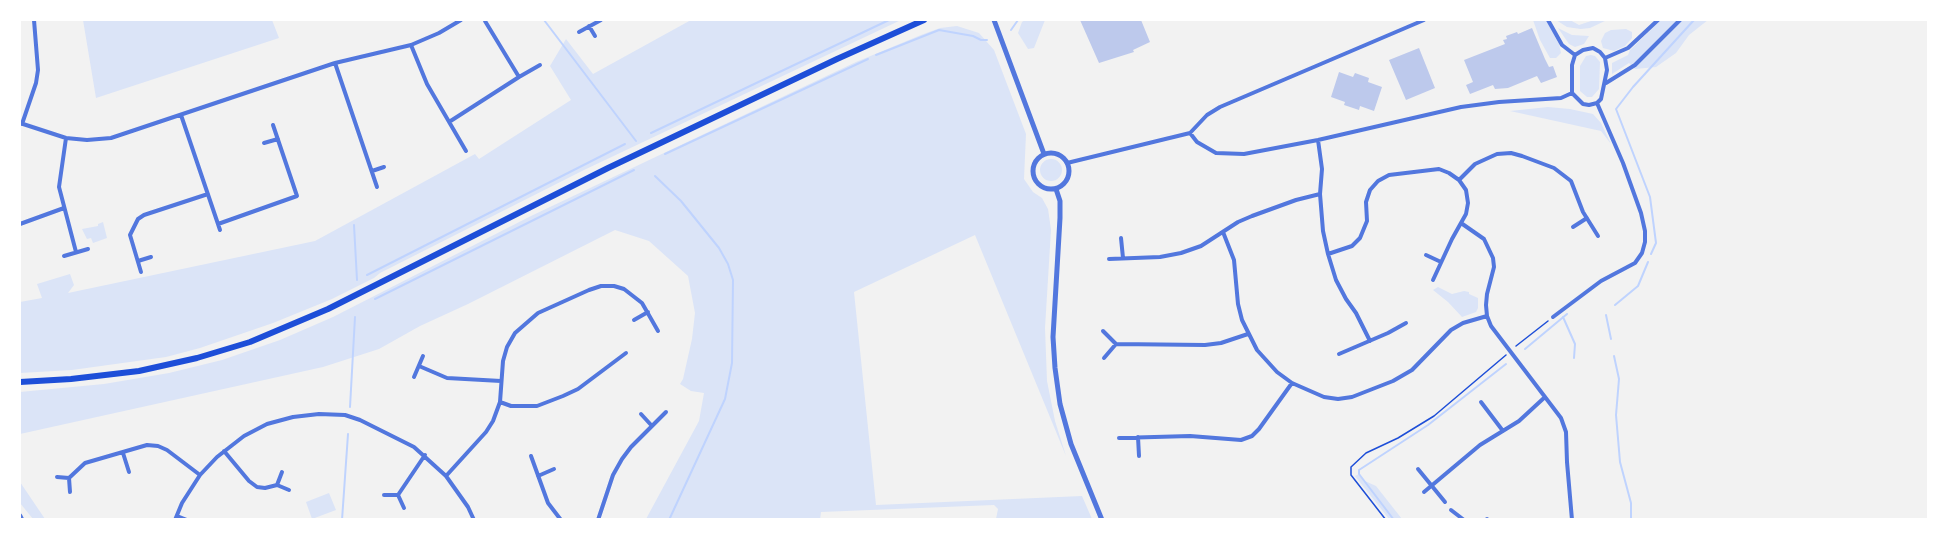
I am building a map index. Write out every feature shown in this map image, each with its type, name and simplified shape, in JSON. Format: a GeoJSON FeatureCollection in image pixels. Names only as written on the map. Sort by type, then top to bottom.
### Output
{"type":"FeatureCollection","features":[{"type":"Feature","properties":{"kind":"main road"},"geometry":{"type":"LineString","coordinates":[[20,382],[139,371],[197,358],[250,342],[328,309],[608,168],[924,20]]}},
{"type":"Feature","properties":{"kind":"street"},"geometry":{"type":"LineString","coordinates":[[34,20],[37,76],[21,123],[66,138],[87,140],[111,138],[335,63],[411,45],[461,20]]}},
{"type":"Feature","properties":{"kind":"street"},"geometry":{"type":"LineString","coordinates":[[579,32],[601,20]]}},
{"type":"Feature","properties":{"kind":"street"},"geometry":{"type":"LineString","coordinates":[[994,20],[1044,154]]}},
{"type":"Feature","properties":{"kind":"street"},"geometry":{"type":"LineString","coordinates":[[1067,163],[1190,133],[1207,115],[1220,107],[1424,20]]}},
{"type":"Feature","properties":{"kind":"street"},"geometry":{"type":"LineString","coordinates":[[1548,20],[1563,45],[1575,55]]}},
{"type":"Feature","properties":{"kind":"street"},"geometry":{"type":"LineString","coordinates":[[1605,58],[1628,48],[1658,20]]}},
{"type":"Feature","properties":{"kind":"street"},"geometry":{"type":"LineString","coordinates":[[1605,83],[1635,65],[1680,20]]}},
{"type":"Feature","properties":{"kind":"street"},"geometry":{"type":"LineString","coordinates":[[485,21],[519,77]]}},
{"type":"Feature","properties":{"kind":"street"},"geometry":{"type":"LineString","coordinates":[[589,26],[594,36]]}},
{"type":"Feature","properties":{"kind":"street"},"geometry":{"type":"LineString","coordinates":[[411,45],[427,84],[466,151]]}},
{"type":"Feature","properties":{"kind":"street"},"geometry":{"type":"LineString","coordinates":[[1593,48],[1605,58],[1607,70],[1605,83],[1601,99],[1597,103],[1583,104],[1572,93],[1572,64],[1575,55],[1593,48]]}},
{"type":"Feature","properties":{"kind":"street"},"geometry":{"type":"LineString","coordinates":[[335,63],[377,187]]}},
{"type":"Feature","properties":{"kind":"street"},"geometry":{"type":"LineString","coordinates":[[449,122],[540,65]]}},
{"type":"Feature","properties":{"kind":"street"},"geometry":{"type":"LineString","coordinates":[[1190,133],[1206,148],[1216,153],[1229,155],[1318,140],[1461,107],[1561,98],[1572,93]]}},
{"type":"Feature","properties":{"kind":"street"},"geometry":{"type":"LineString","coordinates":[[1553,317],[1601,281],[1635,263],[1642,253],[1645,242],[1641,213],[1623,163],[1597,103]]}},
{"type":"Feature","properties":{"kind":"street"},"geometry":{"type":"LineString","coordinates":[[181,115],[220,230]]}},
{"type":"Feature","properties":{"kind":"street"},"geometry":{"type":"LineString","coordinates":[[218,224],[297,196],[273,125]]}},
{"type":"Feature","properties":{"kind":"street"},"geometry":{"type":"LineString","coordinates":[[66,138],[59,187],[76,252]]}},
{"type":"Feature","properties":{"kind":"street"},"geometry":{"type":"LineString","coordinates":[[264,143],[278,139]]}},
{"type":"Feature","properties":{"kind":"street"},"geometry":{"type":"LineString","coordinates":[[1318,140],[1322,169],[1320,194],[1323,231],[1328,254],[1336,280],[1370,341]]}},
{"type":"Feature","properties":{"kind":"street"},"geometry":{"type":"LineString","coordinates":[[1459,180],[1475,164],[1497,154],[1511,153],[1554,168],[1571,182],[1598,236]]}},
{"type":"Feature","properties":{"kind":"street"},"geometry":{"type":"LineString","coordinates":[[1044,154],[1060,155],[1069,168],[1065,183],[1056,189],[1038,185],[1032,174],[1035,162],[1044,154]]}},
{"type":"Feature","properties":{"kind":"street"},"geometry":{"type":"LineString","coordinates":[[372,171],[384,167]]}},
{"type":"Feature","properties":{"kind":"street"},"geometry":{"type":"LineString","coordinates":[[1328,254],[1352,246],[1360,238],[1367,221],[1366,202],[1370,190],[1377,181],[1389,175],[1439,169],[1459,180],[1466,190],[1468,202],[1466,214],[1433,280]]}},
{"type":"Feature","properties":{"kind":"street"},"geometry":{"type":"LineString","coordinates":[[1056,189],[1060,201],[1060,218],[1053,338],[1060,404],[1071,444],[1102,519]]}},
{"type":"Feature","properties":{"kind":"street"},"geometry":{"type":"LineString","coordinates":[[141,272],[130,236],[138,219],[208,194]]}},
{"type":"Feature","properties":{"kind":"street"},"geometry":{"type":"LineString","coordinates":[[1109,259],[1181,253],[1201,246],[1252,216],[1320,194]]}},
{"type":"Feature","properties":{"kind":"street"},"geometry":{"type":"LineString","coordinates":[[20,224],[64,208]]}},
{"type":"Feature","properties":{"kind":"street"},"geometry":{"type":"LineString","coordinates":[[1573,227],[1587,218]]}},
{"type":"Feature","properties":{"kind":"street"},"geometry":{"type":"LineString","coordinates":[[1461,223],[1484,239],[1493,258],[1494,267],[1486,294],[1487,316],[1491,326],[1561,418],[1566,432],[1572,519]]}},
{"type":"Feature","properties":{"kind":"street"},"geometry":{"type":"LineString","coordinates":[[1223,232],[1234,260],[1238,304],[1248,334],[1266,361],[1292,382],[1324,397],[1338,399],[1366,393],[1412,370],[1451,330],[1463,323],[1487,316]]}},
{"type":"Feature","properties":{"kind":"street"},"geometry":{"type":"LineString","coordinates":[[1120,238],[1123,258]]}},
{"type":"Feature","properties":{"kind":"street"},"geometry":{"type":"LineString","coordinates":[[64,256],[88,249]]}},
{"type":"Feature","properties":{"kind":"street"},"geometry":{"type":"LineString","coordinates":[[1426,255],[1441,262]]}},
{"type":"Feature","properties":{"kind":"street"},"geometry":{"type":"LineString","coordinates":[[138,261],[151,256]]}},
{"type":"Feature","properties":{"kind":"street"},"geometry":{"type":"LineString","coordinates":[[446,476],[486,432],[493,421],[500,402],[503,361],[515,333],[538,313],[601,286],[614,286],[636,297],[648,312],[658,331]]}},
{"type":"Feature","properties":{"kind":"street"},"geometry":{"type":"LineString","coordinates":[[634,320],[648,312]]}},
{"type":"Feature","properties":{"kind":"street"},"geometry":{"type":"LineString","coordinates":[[1339,354],[1406,322]]}},
{"type":"Feature","properties":{"kind":"street"},"geometry":{"type":"LineString","coordinates":[[1103,331],[1116,344],[1221,344],[1248,334]]}},
{"type":"Feature","properties":{"kind":"street"},"geometry":{"type":"LineString","coordinates":[[1104,358],[1116,344]]}},
{"type":"Feature","properties":{"kind":"street"},"geometry":{"type":"LineString","coordinates":[[500,402],[511,406],[537,406],[578,389],[626,353]]}},
{"type":"Feature","properties":{"kind":"street"},"geometry":{"type":"LineString","coordinates":[[414,377],[423,356]]}},
{"type":"Feature","properties":{"kind":"street"},"geometry":{"type":"LineString","coordinates":[[419,366],[447,378],[501,381]]}},
{"type":"Feature","properties":{"kind":"street"},"geometry":{"type":"LineString","coordinates":[[1119,438],[1190,436],[1241,440],[1252,436],[1266,421],[1292,382]]}},
{"type":"Feature","properties":{"kind":"street"},"geometry":{"type":"LineString","coordinates":[[1424,492],[1480,445],[1519,421],[1545,397]]}},
{"type":"Feature","properties":{"kind":"street"},"geometry":{"type":"LineString","coordinates":[[1481,402],[1503,431]]}},
{"type":"Feature","properties":{"kind":"street"},"geometry":{"type":"LineString","coordinates":[[598,519],[613,475],[622,459],[666,412]]}},
{"type":"Feature","properties":{"kind":"street"},"geometry":{"type":"LineString","coordinates":[[187,519],[176,518],[182,502],[200,475],[225,451],[244,436],[267,424],[293,417],[319,414],[345,415],[360,420],[425,455],[446,476],[474,519]]}},
{"type":"Feature","properties":{"kind":"street"},"geometry":{"type":"LineString","coordinates":[[641,414],[652,426]]}},
{"type":"Feature","properties":{"kind":"street"},"geometry":{"type":"LineString","coordinates":[[1138,437],[1139,456]]}},
{"type":"Feature","properties":{"kind":"street"},"geometry":{"type":"LineString","coordinates":[[57,477],[69,478],[85,463],[147,445],[167,450],[200,475]]}},
{"type":"Feature","properties":{"kind":"street"},"geometry":{"type":"LineString","coordinates":[[225,451],[249,481],[257,487],[277,485],[288,490]]}},
{"type":"Feature","properties":{"kind":"street"},"geometry":{"type":"LineString","coordinates":[[123,453],[129,472]]}},
{"type":"Feature","properties":{"kind":"street"},"geometry":{"type":"LineString","coordinates":[[398,495],[425,455]]}},
{"type":"Feature","properties":{"kind":"street"},"geometry":{"type":"LineString","coordinates":[[531,456],[548,503],[561,519]]}},
{"type":"Feature","properties":{"kind":"street"},"geometry":{"type":"LineString","coordinates":[[538,476],[554,469]]}},
{"type":"Feature","properties":{"kind":"street"},"geometry":{"type":"LineString","coordinates":[[1418,469],[1445,502]]}},
{"type":"Feature","properties":{"kind":"street"},"geometry":{"type":"LineString","coordinates":[[277,485],[282,472]]}},
{"type":"Feature","properties":{"kind":"street"},"geometry":{"type":"LineString","coordinates":[[69,478],[70,492]]}},
{"type":"Feature","properties":{"kind":"street"},"geometry":{"type":"LineString","coordinates":[[384,495],[398,495]]}},
{"type":"Feature","properties":{"kind":"street"},"geometry":{"type":"LineString","coordinates":[[398,495],[404,508]]}},
{"type":"Feature","properties":{"kind":"street"},"geometry":{"type":"LineString","coordinates":[[1451,510],[1464,519]]}},
{"type":"Feature","properties":{"kind":"path"},"geometry":{"type":"LineString","coordinates":[[1386,519],[1351,475],[1351,467],[1366,453],[1398,438],[1434,416],[1553,317]]}},
{"type":"Feature","properties":{"kind":"shaded area"},"geometry":{"type":"Polygon","coordinates":[[[83,20],[272,20],[279,38],[96,98],[83,20]]]}},
{"type":"Feature","properties":{"kind":"shaded area"},"geometry":{"type":"Polygon","coordinates":[[[691,20],[901,20],[584,170],[332,299],[273,323],[166,357],[72,370],[20,373],[20,302],[42,298],[37,284],[70,274],[74,285],[68,293],[315,241],[475,154],[479,159],[571,100],[550,66],[566,39],[593,74],[691,20]]]}},
{"type":"Feature","properties":{"kind":"shaded area"},"geometry":{"type":"Polygon","coordinates":[[[1025,20],[1045,20],[1034,48],[1028,49],[1018,33],[1025,20]]]}},
{"type":"Feature","properties":{"kind":"shaded area"},"geometry":{"type":"Polygon","coordinates":[[[1533,20],[1546,20],[1559,44],[1561,53],[1556,58],[1550,58],[1533,20]]]}},
{"type":"Feature","properties":{"kind":"shaded area"},"geometry":{"type":"Polygon","coordinates":[[[1556,20],[1570,20],[1579,25],[1594,20],[1607,20],[1590,28],[1581,29],[1567,27],[1556,20]]]}},
{"type":"Feature","properties":{"kind":"shaded area"},"geometry":{"type":"Polygon","coordinates":[[[1661,20],[1708,20],[1689,35],[1676,53],[1656,67],[1635,69],[1629,63],[1612,74],[1612,63],[1628,55],[1630,50],[1661,20]]]}},
{"type":"Feature","properties":{"kind":"shaded area"},"geometry":{"type":"Polygon","coordinates":[[[957,26],[979,33],[994,50],[1026,134],[1024,179],[1033,192],[1042,198],[1048,209],[1051,230],[1045,328],[1047,381],[1055,421],[1066,456],[975,235],[854,292],[876,505],[1082,496],[1092,519],[996,519],[998,509],[994,505],[821,512],[820,520],[646,519],[699,421],[704,393],[691,391],[680,384],[692,339],[695,313],[688,276],[649,241],[615,230],[420,326],[379,349],[323,367],[20,434],[20,392],[104,384],[169,373],[222,360],[280,340],[333,317],[531,216],[856,62],[940,28],[957,26]]]}},
{"type":"Feature","properties":{"kind":"shaded area"},"geometry":{"type":"Polygon","coordinates":[[[1558,28],[1572,35],[1589,36],[1584,44],[1575,47],[1569,44],[1558,28]]]}},
{"type":"Feature","properties":{"kind":"shaded area"},"geometry":{"type":"Polygon","coordinates":[[[1626,29],[1632,32],[1632,38],[1625,46],[1614,51],[1603,48],[1601,41],[1605,33],[1611,30],[1626,29]]]}},
{"type":"Feature","properties":{"kind":"shaded area"},"geometry":{"type":"Polygon","coordinates":[[[1591,55],[1600,62],[1599,89],[1592,97],[1587,97],[1580,91],[1580,66],[1586,56],[1591,55]]]}},
{"type":"Feature","properties":{"kind":"shaded area"},"geometry":{"type":"Polygon","coordinates":[[[1548,107],[1593,114],[1601,123],[1611,144],[1601,131],[1510,111],[1548,107]]]}},
{"type":"Feature","properties":{"kind":"shaded area"},"geometry":{"type":"Polygon","coordinates":[[[1051,159],[1059,162],[1062,170],[1059,178],[1051,181],[1043,178],[1040,170],[1043,162],[1051,159]]]}},
{"type":"Feature","properties":{"kind":"shaded area"},"geometry":{"type":"Polygon","coordinates":[[[103,222],[107,238],[93,243],[91,238],[87,239],[82,229],[98,226],[103,222]]]}},
{"type":"Feature","properties":{"kind":"shaded area"},"geometry":{"type":"Polygon","coordinates":[[[1438,287],[1452,294],[1469,292],[1478,298],[1476,312],[1462,317],[1433,290],[1438,287]]]}},
{"type":"Feature","properties":{"kind":"shaded area"},"geometry":{"type":"Polygon","coordinates":[[[1359,474],[1365,481],[1376,486],[1402,519],[1389,519],[1355,476],[1359,474]]]}},
{"type":"Feature","properties":{"kind":"shaded area"},"geometry":{"type":"Polygon","coordinates":[[[20,482],[45,519],[33,519],[20,503],[20,482]]]}},
{"type":"Feature","properties":{"kind":"shaded area"},"geometry":{"type":"Polygon","coordinates":[[[329,493],[336,510],[312,519],[306,502],[329,493]]]}},
{"type":"Feature","properties":{"kind":"building"},"geometry":{"type":"Polygon","coordinates":[[[1080,20],[1141,20],[1150,42],[1133,50],[1134,52],[1099,63],[1080,20]]]}},
{"type":"Feature","properties":{"kind":"building"},"geometry":{"type":"Polygon","coordinates":[[[1532,28],[1549,67],[1553,66],[1557,77],[1541,83],[1537,76],[1508,88],[1495,89],[1493,85],[1470,94],[1466,85],[1473,82],[1464,60],[1505,44],[1503,40],[1507,39],[1506,36],[1532,28]]]}},
{"type":"Feature","properties":{"kind":"building"},"geometry":{"type":"Polygon","coordinates":[[[1419,48],[1435,88],[1406,100],[1389,60],[1419,48]]]}},
{"type":"Feature","properties":{"kind":"building"},"geometry":{"type":"Polygon","coordinates":[[[1339,72],[1353,77],[1355,73],[1369,78],[1368,82],[1382,87],[1374,111],[1360,106],[1359,110],[1331,97],[1339,72]]]}},
{"type":"Feature","properties":{"kind":"waterway"},"geometry":{"type":"LineString","coordinates":[[544,20],[636,141]]}},
{"type":"Feature","properties":{"kind":"waterway"},"geometry":{"type":"LineString","coordinates":[[651,133],[889,20]]}},
{"type":"Feature","properties":{"kind":"waterway"},"geometry":{"type":"LineString","coordinates":[[1011,30],[1018,20]]}},
{"type":"Feature","properties":{"kind":"waterway"},"geometry":{"type":"LineString","coordinates":[[1651,254],[1656,243],[1650,197],[1616,109],[1694,20]]}},
{"type":"Feature","properties":{"kind":"waterway"},"geometry":{"type":"LineString","coordinates":[[876,55],[939,30],[987,40]]}},
{"type":"Feature","properties":{"kind":"waterway"},"geometry":{"type":"LineString","coordinates":[[665,154],[868,59]]}},
{"type":"Feature","properties":{"kind":"waterway"},"geometry":{"type":"LineString","coordinates":[[367,275],[625,144]]}},
{"type":"Feature","properties":{"kind":"waterway"},"geometry":{"type":"LineString","coordinates":[[375,299],[634,170]]}},
{"type":"Feature","properties":{"kind":"waterway"},"geometry":{"type":"LineString","coordinates":[[655,176],[681,201],[719,248],[728,264],[733,280],[732,363],[725,399],[669,520]]}},
{"type":"Feature","properties":{"kind":"waterway"},"geometry":{"type":"LineString","coordinates":[[354,225],[357,280]]}},
{"type":"Feature","properties":{"kind":"waterway"},"geometry":{"type":"LineString","coordinates":[[1615,305],[1638,286],[1648,262]]}},
{"type":"Feature","properties":{"kind":"waterway"},"geometry":{"type":"LineString","coordinates":[[1525,349],[1567,314]]}},
{"type":"Feature","properties":{"kind":"waterway"},"geometry":{"type":"LineString","coordinates":[[1606,315],[1611,339]]}},
{"type":"Feature","properties":{"kind":"waterway"},"geometry":{"type":"LineString","coordinates":[[350,407],[355,317]]}},
{"type":"Feature","properties":{"kind":"waterway"},"geometry":{"type":"LineString","coordinates":[[1563,317],[1575,344],[1574,358]]}},
{"type":"Feature","properties":{"kind":"waterway"},"geometry":{"type":"LineString","coordinates":[[1614,356],[1619,379],[1616,415],[1620,462],[1631,503],[1631,520]]}},
{"type":"Feature","properties":{"kind":"waterway"},"geometry":{"type":"LineString","coordinates":[[1394,520],[1359,474],[1359,470],[1428,425],[1506,364]]}},
{"type":"Feature","properties":{"kind":"waterway"},"geometry":{"type":"LineString","coordinates":[[342,520],[348,434]]}}]}
